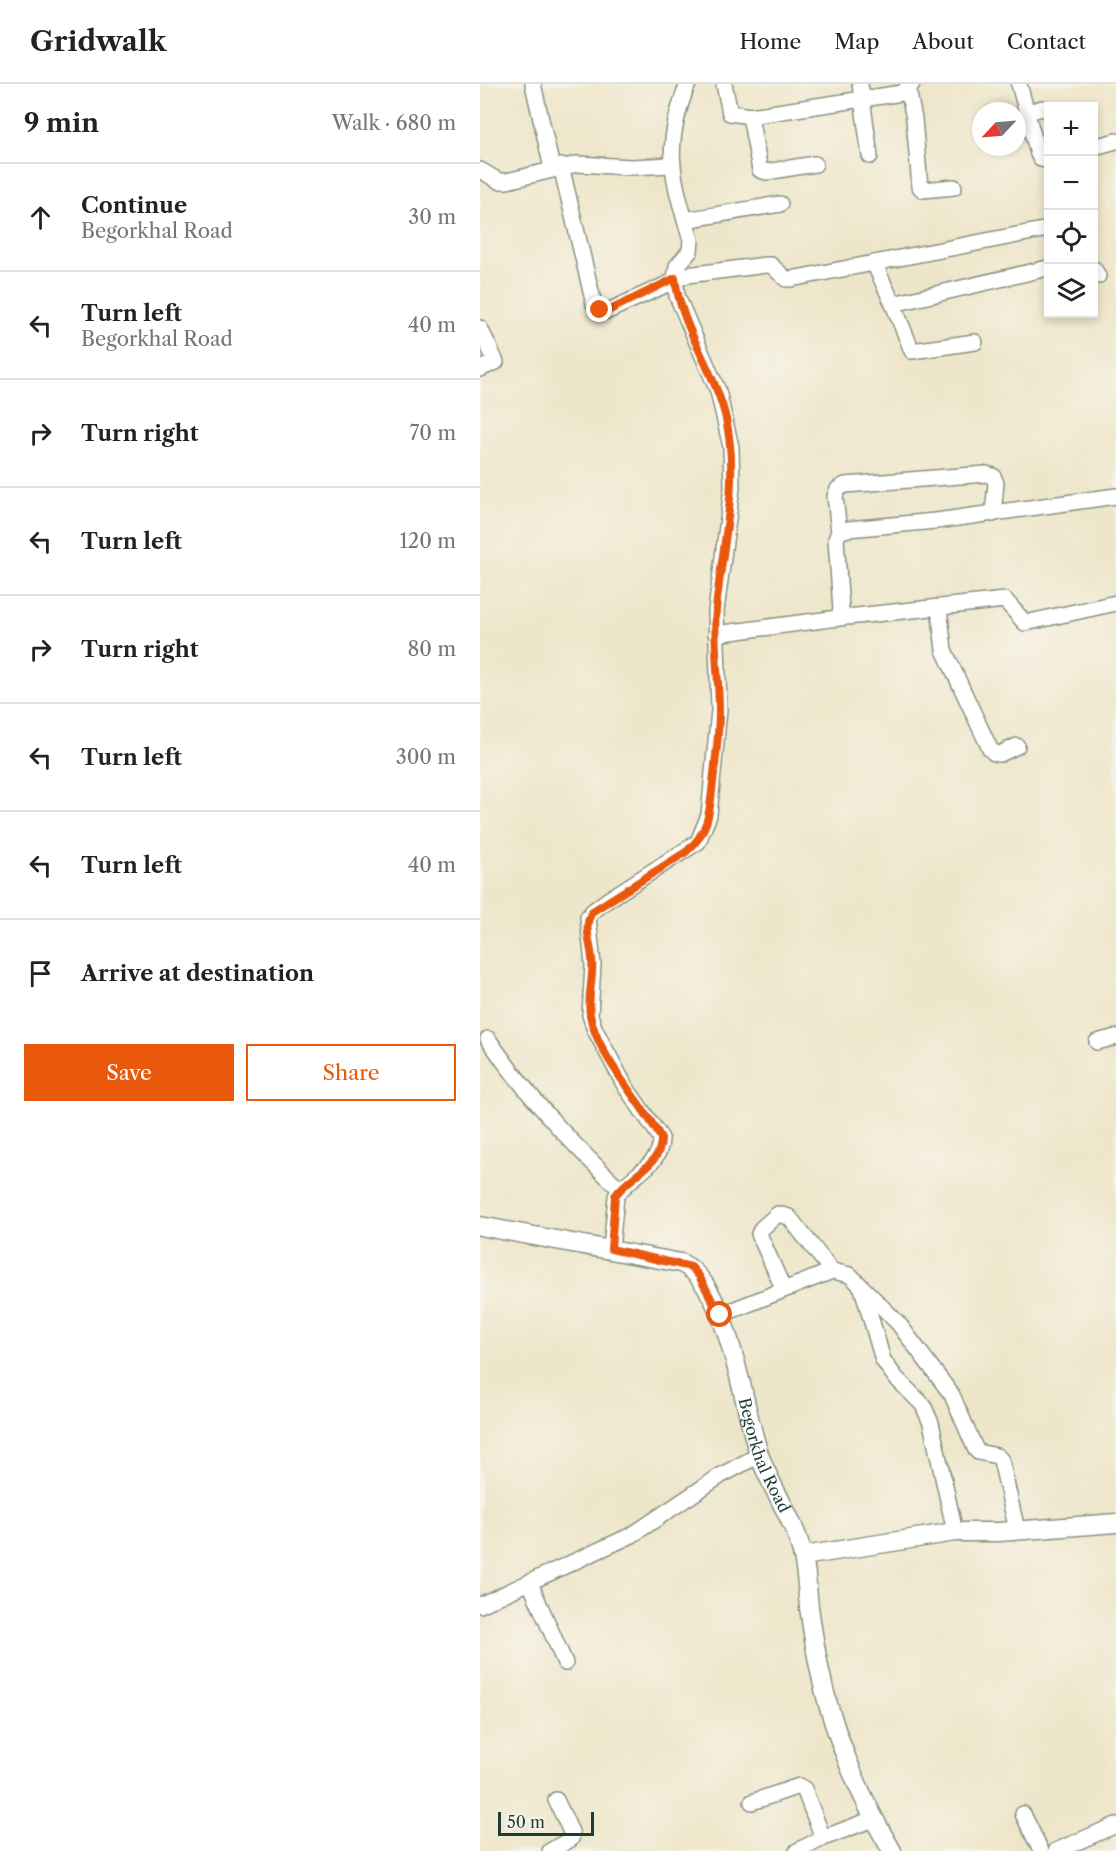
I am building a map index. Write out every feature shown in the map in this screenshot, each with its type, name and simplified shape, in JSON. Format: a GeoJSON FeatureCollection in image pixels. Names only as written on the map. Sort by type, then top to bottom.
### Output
{"type":"FeatureCollection","features":[{"type":"Feature","properties":{"kind":"street"},"geometry":{"type":"LineString","coordinates":[[533,84],[594,304],[600,310],[608,311],[675,278],[771,265],[786,279],[791,279],[1044,230]]}},
{"type":"Feature","properties":{"kind":"street"},"geometry":{"type":"LineString","coordinates":[[611,1249],[613,1205],[620,1189],[656,1159],[661,1146],[661,1138],[625,1086],[595,1030],[590,1015],[593,965],[587,924],[593,911],[698,842],[709,815],[718,740],[716,611],[732,488],[731,447],[718,391],[677,296],[675,278],[677,266],[690,251],[691,240],[671,165],[671,144],[675,122],[688,84]]}},
{"type":"Feature","properties":{"kind":"street"},"geometry":{"type":"LineString","coordinates":[[724,84],[730,113],[750,116],[902,93],[910,87],[920,188],[923,190],[954,187]]}},
{"type":"Feature","properties":{"kind":"street"},"geometry":{"type":"LineString","coordinates":[[860,84],[870,156]]}},
{"type":"Feature","properties":{"kind":"street"},"geometry":{"type":"LineString","coordinates":[[1018,84],[1038,154],[1044,159]]}},
{"type":"Feature","properties":{"kind":"street"},"geometry":{"type":"LineString","coordinates":[[1027,112],[1044,109]]}},
{"type":"Feature","properties":{"kind":"street"},"geometry":{"type":"LineString","coordinates":[[750,116],[760,170],[766,172],[815,164]]}},
{"type":"Feature","properties":{"kind":"street"},"geometry":{"type":"LineString","coordinates":[[1098,146],[1116,141]]}},
{"type":"Feature","properties":{"kind":"street"},"geometry":{"type":"LineString","coordinates":[[480,170],[499,181],[507,181],[556,167],[577,164],[638,167],[671,165]]}},
{"type":"Feature","properties":{"kind":"street"},"geometry":{"type":"LineString","coordinates":[[685,220],[780,204]]}},
{"type":"Feature","properties":{"kind":"street"},"geometry":{"type":"LineString","coordinates":[[874,263],[912,351],[975,342]]}},
{"type":"Feature","properties":{"kind":"street"},"geometry":{"type":"LineString","coordinates":[[893,304],[1044,269]]}},
{"type":"Feature","properties":{"kind":"street"},"geometry":{"type":"LineString","coordinates":[[480,328],[496,362],[480,369]]}},
{"type":"Feature","properties":{"kind":"street"},"geometry":{"type":"LineString","coordinates":[[838,618],[841,610],[836,539],[840,532],[836,496],[838,489],[845,485],[986,474],[993,476],[996,483],[993,514]]}},
{"type":"Feature","properties":{"kind":"street"},"geometry":{"type":"LineString","coordinates":[[840,532],[993,514],[1116,496]]}},
{"type":"Feature","properties":{"kind":"street"},"geometry":{"type":"LineString","coordinates":[[716,634],[1005,600],[1025,623],[1116,603]]}},
{"type":"Feature","properties":{"kind":"street"},"geometry":{"type":"LineString","coordinates":[[939,608],[944,650],[990,749],[1000,754],[1017,746]]}},
{"type":"Feature","properties":{"kind":"street"},"geometry":{"type":"LineString","coordinates":[[1097,1042],[1116,1037]]}},
{"type":"Feature","properties":{"kind":"street"},"geometry":{"type":"LineString","coordinates":[[488,1039],[563,1135],[620,1189]]}},
{"type":"Feature","properties":{"kind":"street"},"geometry":{"type":"LineString","coordinates":[[783,1288],[759,1234],[762,1228],[778,1214],[789,1217],[832,1271]]}},
{"type":"Feature","properties":{"kind":"street","name":"Begorkhal Road"},"geometry":{"type":"LineString","coordinates":[[480,1226],[611,1249],[691,1267],[699,1276],[720,1315],[740,1377],[759,1455],[803,1556],[815,1647],[830,1712],[848,1766],[892,1851]]}},
{"type":"Feature","properties":{"kind":"street"},"geometry":{"type":"LineString","coordinates":[[720,1315],[783,1288],[832,1271],[850,1275],[898,1323],[952,1395],[978,1452],[997,1456],[1000,1460],[1017,1530]]}},
{"type":"Feature","properties":{"kind":"street"},"geometry":{"type":"LineString","coordinates":[[861,1286],[883,1360],[895,1377],[923,1405],[931,1422],[955,1532]]}},
{"type":"Feature","properties":{"kind":"street"},"geometry":{"type":"LineString","coordinates":[[480,1605],[632,1535],[720,1476],[759,1455]]}},
{"type":"Feature","properties":{"kind":"street"},"geometry":{"type":"LineString","coordinates":[[803,1556],[955,1532],[1116,1523]]}},
{"type":"Feature","properties":{"kind":"street"},"geometry":{"type":"LineString","coordinates":[[530,1583],[565,1663]]}},
{"type":"Feature","properties":{"kind":"street"},"geometry":{"type":"LineString","coordinates":[[752,1802],[799,1786],[804,1789],[823,1838]]}},
{"type":"Feature","properties":{"kind":"street"},"geometry":{"type":"LineString","coordinates":[[550,1851],[571,1839],[572,1834],[556,1800]]}},
{"type":"Feature","properties":{"kind":"street"},"geometry":{"type":"LineString","coordinates":[[1023,1814],[1041,1851]]}},
{"type":"Feature","properties":{"kind":"street"},"geometry":{"type":"LineString","coordinates":[[797,1851],[873,1818]]}},
{"type":"Feature","properties":{"kind":"street"},"geometry":{"type":"LineString","coordinates":[[1056,1851],[1116,1825]]}},
{"type":"Feature","properties":{"kind":"route"},"geometry":{"type":"LineString","coordinates":[[600,310],[608,311],[675,278],[677,296],[686,320],[718,391],[731,447],[732,488],[716,611],[718,740],[709,815],[704,832],[698,842],[686,852],[593,911],[588,917],[587,924],[593,965],[590,1015],[595,1030],[625,1086],[661,1138],[661,1146],[656,1159],[620,1189],[615,1196],[611,1249],[691,1267],[699,1276],[720,1315]]}}]}
